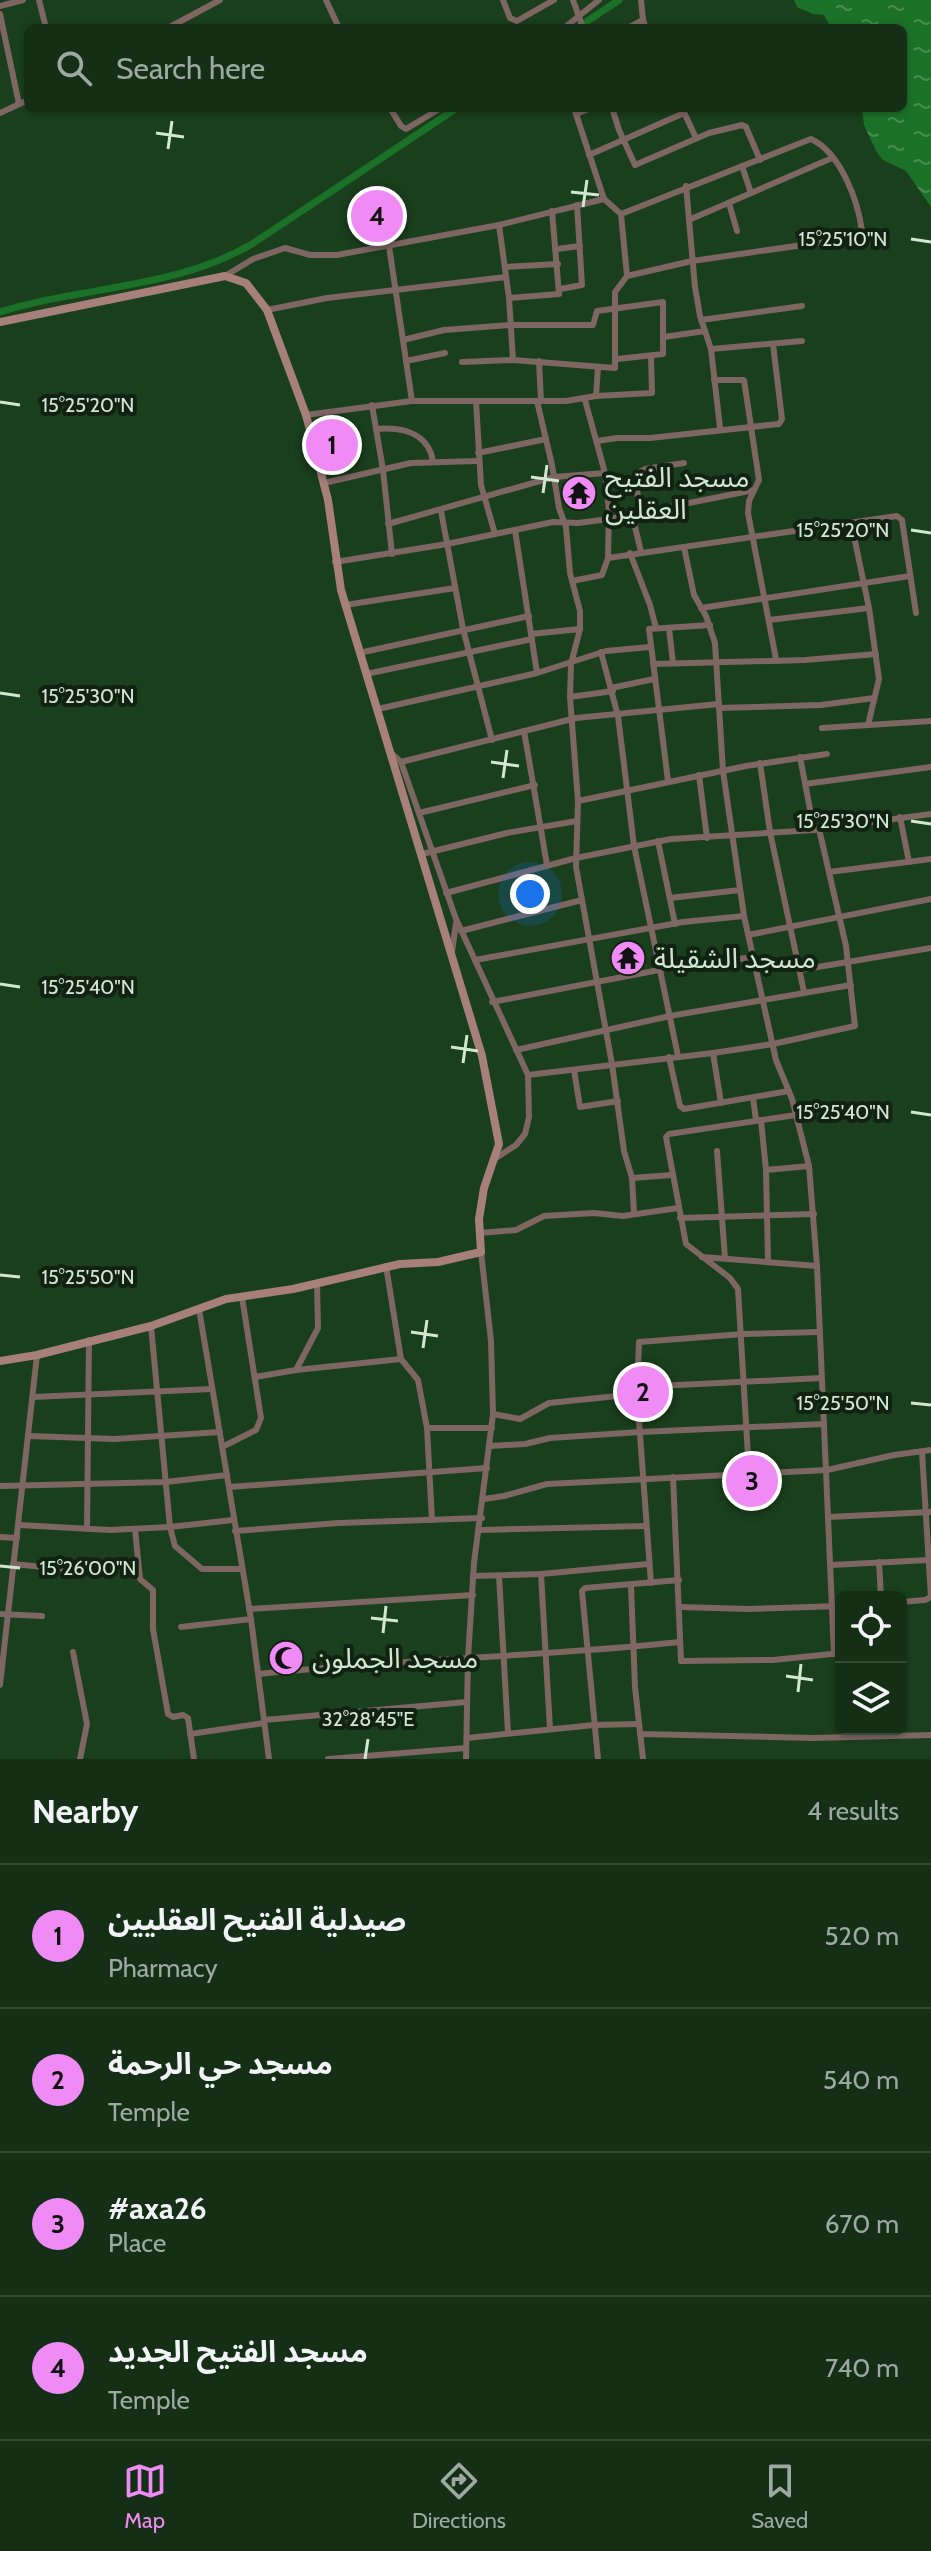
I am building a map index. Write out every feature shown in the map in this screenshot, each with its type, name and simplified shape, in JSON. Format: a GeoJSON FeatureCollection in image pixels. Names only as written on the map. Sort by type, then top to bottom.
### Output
{"type":"FeatureCollection","features":[{"type":"Feature","properties":{"kind":"street"},"geometry":{"type":"LineString","coordinates":[[0,6],[23,0]]}},
{"type":"Feature","properties":{"kind":"street"},"geometry":{"type":"LineString","coordinates":[[39,0],[45,24]]}},
{"type":"Feature","properties":{"kind":"street"},"geometry":{"type":"LineString","coordinates":[[175,24],[220,0]]}},
{"type":"Feature","properties":{"kind":"street"},"geometry":{"type":"LineString","coordinates":[[326,0],[337,24]]}},
{"type":"Feature","properties":{"kind":"street"},"geometry":{"type":"LineString","coordinates":[[503,0],[514,21],[554,0]]}},
{"type":"Feature","properties":{"kind":"street"},"geometry":{"type":"LineString","coordinates":[[573,0],[581,24]]}},
{"type":"Feature","properties":{"kind":"street"},"geometry":{"type":"LineString","coordinates":[[568,24],[599,0]]}},
{"type":"Feature","properties":{"kind":"street"},"geometry":{"type":"LineString","coordinates":[[641,0],[644,24]]}},
{"type":"Feature","properties":{"kind":"street"},"geometry":{"type":"LineString","coordinates":[[0,14],[19,104]]}},
{"type":"Feature","properties":{"kind":"street"},"geometry":{"type":"LineString","coordinates":[[0,113],[24,102]]}},
{"type":"Feature","properties":{"kind":"street"},"geometry":{"type":"LineString","coordinates":[[392,112],[406,129],[434,112]]}},
{"type":"Feature","properties":{"kind":"street"},"geometry":{"type":"LineString","coordinates":[[575,112],[604,199],[621,214],[627,276]]}},
{"type":"Feature","properties":{"kind":"street"},"geometry":{"type":"LineString","coordinates":[[613,112],[636,165],[696,138],[742,125],[746,127],[760,160]]}},
{"type":"Feature","properties":{"kind":"street"},"geometry":{"type":"LineString","coordinates":[[589,155],[624,141],[679,112]]}},
{"type":"Feature","properties":{"kind":"street"},"geometry":{"type":"LineString","coordinates":[[684,112],[696,138]]}},
{"type":"Feature","properties":{"kind":"street"},"geometry":{"type":"LineString","coordinates":[[462,362],[539,361],[615,368],[615,290],[627,276],[692,261],[859,236],[862,229],[855,198],[832,158],[811,139],[621,214]]}},
{"type":"Feature","properties":{"kind":"street"},"geometry":{"type":"LineString","coordinates":[[691,219],[832,158]]}},
{"type":"Feature","properties":{"kind":"street"},"geometry":{"type":"LineString","coordinates":[[742,166],[751,193]]}},
{"type":"Feature","properties":{"kind":"street"},"geometry":{"type":"LineString","coordinates":[[686,186],[692,261],[701,320],[711,349],[720,428]]}},
{"type":"Feature","properties":{"kind":"street"},"geometry":{"type":"LineString","coordinates":[[0,322],[225,276],[253,259],[285,248],[325,256],[499,225],[604,199]]}},
{"type":"Feature","properties":{"kind":"street"},"geometry":{"type":"LineString","coordinates":[[729,203],[737,231]]}},
{"type":"Feature","properties":{"kind":"street"},"geometry":{"type":"LineString","coordinates":[[560,289],[582,287],[577,205]]}},
{"type":"Feature","properties":{"kind":"street"},"geometry":{"type":"LineString","coordinates":[[509,298],[558,295],[560,289],[552,211]]}},
{"type":"Feature","properties":{"kind":"street"},"geometry":{"type":"LineString","coordinates":[[499,225],[509,298],[513,360]]}},
{"type":"Feature","properties":{"kind":"street"},"geometry":{"type":"LineString","coordinates":[[389,246],[412,401]]}},
{"type":"Feature","properties":{"kind":"street"},"geometry":{"type":"LineString","coordinates":[[557,249],[580,246]]}},
{"type":"Feature","properties":{"kind":"street"},"geometry":{"type":"LineString","coordinates":[[505,267],[558,264]]}},
{"type":"Feature","properties":{"kind":"street"},"geometry":{"type":"LineString","coordinates":[[225,276],[246,283],[267,310],[306,415],[324,483],[335,562],[345,605],[452,952],[489,1085],[499,1144],[485,1181],[479,1233],[491,1341],[493,1414],[473,1576],[466,1759]]}},
{"type":"Feature","properties":{"kind":"street"},"geometry":{"type":"LineString","coordinates":[[267,310],[314,300],[506,277]]}},
{"type":"Feature","properties":{"kind":"street"},"geometry":{"type":"LineString","coordinates":[[403,340],[444,330],[511,325],[593,325],[596,311],[663,302],[663,354],[617,359]]}},
{"type":"Feature","properties":{"kind":"street"},"geometry":{"type":"LineString","coordinates":[[701,320],[802,306]]}},
{"type":"Feature","properties":{"kind":"street"},"geometry":{"type":"LineString","coordinates":[[664,337],[705,331]]}},
{"type":"Feature","properties":{"kind":"street"},"geometry":{"type":"LineString","coordinates":[[711,349],[802,341]]}},
{"type":"Feature","properties":{"kind":"street"},"geometry":{"type":"LineString","coordinates":[[597,441],[779,424],[782,419],[773,344]]}},
{"type":"Feature","properties":{"kind":"street"},"geometry":{"type":"LineString","coordinates":[[406,361],[445,353]]}},
{"type":"Feature","properties":{"kind":"street"},"geometry":{"type":"LineString","coordinates":[[306,415],[412,401],[585,400],[596,396],[652,393],[651,356]]}},
{"type":"Feature","properties":{"kind":"street"},"geometry":{"type":"LineString","coordinates":[[539,361],[539,401],[578,600],[580,629],[571,664],[570,697],[578,801],[576,858],[624,1151],[632,1178],[634,1213]]}},
{"type":"Feature","properties":{"kind":"street"},"geometry":{"type":"LineString","coordinates":[[596,396],[598,367]]}},
{"type":"Feature","properties":{"kind":"street"},"geometry":{"type":"LineString","coordinates":[[714,380],[744,380],[759,480],[748,507],[776,659]]}},
{"type":"Feature","properties":{"kind":"street"},"geometry":{"type":"LineString","coordinates":[[572,581],[602,575],[608,558],[605,473],[585,400]]}},
{"type":"Feature","properties":{"kind":"street"},"geometry":{"type":"LineString","coordinates":[[476,401],[481,485],[495,534]]}},
{"type":"Feature","properties":{"kind":"street"},"geometry":{"type":"LineString","coordinates":[[372,405],[392,554]]}},
{"type":"Feature","properties":{"kind":"street"},"geometry":{"type":"LineString","coordinates":[[376,429],[398,427],[411,432],[426,442],[433,461]]}},
{"type":"Feature","properties":{"kind":"street"},"geometry":{"type":"LineString","coordinates":[[324,483],[433,461],[478,457],[546,439]]}},
{"type":"Feature","properties":{"kind":"street"},"geometry":{"type":"LineString","coordinates":[[641,552],[635,513],[636,474],[645,469],[684,463]]}},
{"type":"Feature","properties":{"kind":"street"},"geometry":{"type":"LineString","coordinates":[[388,524],[554,477],[605,473]]}},
{"type":"Feature","properties":{"kind":"street"},"geometry":{"type":"LineString","coordinates":[[335,562],[565,522],[609,519],[754,490]]}},
{"type":"Feature","properties":{"kind":"street"},"geometry":{"type":"LineString","coordinates":[[441,511],[463,629],[492,740]]}},
{"type":"Feature","properties":{"kind":"street"},"geometry":{"type":"LineString","coordinates":[[608,558],[897,516],[902,520],[916,613]]}},
{"type":"Feature","properties":{"kind":"street"},"geometry":{"type":"LineString","coordinates":[[851,522],[865,584],[879,679],[868,725]]}},
{"type":"Feature","properties":{"kind":"street"},"geometry":{"type":"LineString","coordinates":[[515,530],[537,673]]}},
{"type":"Feature","properties":{"kind":"street"},"geometry":{"type":"LineString","coordinates":[[684,547],[694,595],[710,625],[717,661],[723,771],[744,916],[776,1060],[789,1091],[809,1166],[835,1592]]}},
{"type":"Feature","properties":{"kind":"street"},"geometry":{"type":"LineString","coordinates":[[630,553],[656,628]]}},
{"type":"Feature","properties":{"kind":"street"},"geometry":{"type":"LineString","coordinates":[[701,608],[910,576]]}},
{"type":"Feature","properties":{"kind":"street"},"geometry":{"type":"LineString","coordinates":[[345,605],[455,588]]}},
{"type":"Feature","properties":{"kind":"street"},"geometry":{"type":"LineString","coordinates":[[769,620],[869,608]]}},
{"type":"Feature","properties":{"kind":"street"},"geometry":{"type":"LineString","coordinates":[[359,653],[529,616]]}},
{"type":"Feature","properties":{"kind":"street"},"geometry":{"type":"LineString","coordinates":[[668,781],[649,629],[710,625]]}},
{"type":"Feature","properties":{"kind":"street"},"geometry":{"type":"LineString","coordinates":[[669,628],[673,663]]}},
{"type":"Feature","properties":{"kind":"street"},"geometry":{"type":"LineString","coordinates":[[366,674],[532,636],[580,629]]}},
{"type":"Feature","properties":{"kind":"street"},"geometry":{"type":"LineString","coordinates":[[378,709],[537,673],[601,652],[650,647]]}},
{"type":"Feature","properties":{"kind":"street"},"geometry":{"type":"LineString","coordinates":[[601,652],[618,716],[634,846],[678,1056]]}},
{"type":"Feature","properties":{"kind":"street"},"geometry":{"type":"LineString","coordinates":[[653,664],[876,654]]}},
{"type":"Feature","properties":{"kind":"street"},"geometry":{"type":"LineString","coordinates":[[570,697],[654,679]]}},
{"type":"Feature","properties":{"kind":"street"},"geometry":{"type":"LineString","coordinates":[[401,762],[570,720],[719,706],[821,705],[874,698]]}},
{"type":"Feature","properties":{"kind":"street"},"geometry":{"type":"LineString","coordinates":[[822,728],[931,721]]}},
{"type":"Feature","properties":{"kind":"street"},"geometry":{"type":"LineString","coordinates":[[524,731],[547,865]]}},
{"type":"Feature","properties":{"kind":"street"},"geometry":{"type":"LineString","coordinates":[[391,753],[401,762],[456,919],[528,1075],[529,1117],[525,1134],[516,1145],[496,1158]]}},
{"type":"Feature","properties":{"kind":"street"},"geometry":{"type":"LineString","coordinates":[[578,801],[760,763],[827,754]]}},
{"type":"Feature","properties":{"kind":"street"},"geometry":{"type":"LineString","coordinates":[[528,1075],[713,1053],[855,1026],[849,962],[840,917],[800,757]]}},
{"type":"Feature","properties":{"kind":"street"},"geometry":{"type":"LineString","coordinates":[[760,763],[770,832],[804,992]]}},
{"type":"Feature","properties":{"kind":"street"},"geometry":{"type":"LineString","coordinates":[[805,784],[931,767]]}},
{"type":"Feature","properties":{"kind":"street"},"geometry":{"type":"LineString","coordinates":[[699,775],[707,838]]}},
{"type":"Feature","properties":{"kind":"street"},"geometry":{"type":"LineString","coordinates":[[419,813],[535,785]]}},
{"type":"Feature","properties":{"kind":"street"},"geometry":{"type":"LineString","coordinates":[[446,893],[547,865],[658,841],[816,829],[931,814]]}},
{"type":"Feature","properties":{"kind":"street"},"geometry":{"type":"LineString","coordinates":[[900,817],[909,862]]}},
{"type":"Feature","properties":{"kind":"street"},"geometry":{"type":"LineString","coordinates":[[422,854],[577,821]]}},
{"type":"Feature","properties":{"kind":"street"},"geometry":{"type":"LineString","coordinates":[[658,841],[675,924]]}},
{"type":"Feature","properties":{"kind":"street"},"geometry":{"type":"LineString","coordinates":[[829,872],[931,859]]}},
{"type":"Feature","properties":{"kind":"street"},"geometry":{"type":"LineString","coordinates":[[670,898],[740,890]]}},
{"type":"Feature","properties":{"kind":"street"},"geometry":{"type":"LineString","coordinates":[[748,935],[931,899]]}},
{"type":"Feature","properties":{"kind":"street"},"geometry":{"type":"LineString","coordinates":[[461,931],[582,900]]}},
{"type":"Feature","properties":{"kind":"street"},"geometry":{"type":"LineString","coordinates":[[475,960],[675,924],[744,916]]}},
{"type":"Feature","properties":{"kind":"street"},"geometry":{"type":"LineString","coordinates":[[452,952],[456,919]]}},
{"type":"Feature","properties":{"kind":"street"},"geometry":{"type":"LineString","coordinates":[[800,970],[931,948]]}},
{"type":"Feature","properties":{"kind":"street"},"geometry":{"type":"LineString","coordinates":[[492,1002],[659,970],[753,957]]}},
{"type":"Feature","properties":{"kind":"street"},"geometry":{"type":"LineString","coordinates":[[516,1050],[670,1016],[851,985]]}},
{"type":"Feature","properties":{"kind":"street"},"geometry":{"type":"LineString","coordinates":[[713,1053],[721,1103]]}},
{"type":"Feature","properties":{"kind":"street"},"geometry":{"type":"LineString","coordinates":[[669,1057],[681,1108],[789,1091]]}},
{"type":"Feature","properties":{"kind":"street"},"geometry":{"type":"LineString","coordinates":[[574,1070],[580,1107],[618,1101]]}},
{"type":"Feature","properties":{"kind":"street"},"geometry":{"type":"LineString","coordinates":[[753,1098],[766,1170],[768,1261]]}},
{"type":"Feature","properties":{"kind":"street"},"geometry":{"type":"LineString","coordinates":[[749,1473],[743,1334],[737,1285],[686,1244],[667,1135],[796,1115]]}},
{"type":"Feature","properties":{"kind":"street"},"geometry":{"type":"LineString","coordinates":[[717,1151],[725,1258]]}},
{"type":"Feature","properties":{"kind":"street"},"geometry":{"type":"LineString","coordinates":[[766,1170],[809,1166]]}},
{"type":"Feature","properties":{"kind":"street"},"geometry":{"type":"LineString","coordinates":[[632,1178],[672,1175]]}},
{"type":"Feature","properties":{"kind":"street"},"geometry":{"type":"LineString","coordinates":[[479,1233],[516,1230],[544,1216],[594,1213],[623,1216],[678,1208]]}},
{"type":"Feature","properties":{"kind":"street"},"geometry":{"type":"LineString","coordinates":[[680,1218],[814,1214]]}},
{"type":"Feature","properties":{"kind":"street"},"geometry":{"type":"LineString","coordinates":[[0,1361],[37,1355],[151,1326],[226,1299],[317,1284],[386,1266],[438,1262],[481,1252]]}},
{"type":"Feature","properties":{"kind":"street"},"geometry":{"type":"LineString","coordinates":[[702,1257],[817,1266]]}},
{"type":"Feature","properties":{"kind":"street"},"geometry":{"type":"LineString","coordinates":[[386,1266],[401,1359],[418,1380],[427,1428],[432,1520]]}},
{"type":"Feature","properties":{"kind":"street"},"geometry":{"type":"LineString","coordinates":[[296,1370],[318,1328],[317,1284]]}},
{"type":"Feature","properties":{"kind":"street"},"geometry":{"type":"LineString","coordinates":[[222,1447],[249,1435],[260,1423],[242,1297]]}},
{"type":"Feature","properties":{"kind":"street"},"geometry":{"type":"LineString","coordinates":[[199,1309],[251,1619],[269,1759]]}},
{"type":"Feature","properties":{"kind":"street"},"geometry":{"type":"LineString","coordinates":[[151,1326],[170,1527],[175,1546],[198,1567],[242,1569]]}},
{"type":"Feature","properties":{"kind":"street"},"geometry":{"type":"LineString","coordinates":[[651,1583],[637,1390],[639,1342],[819,1332]]}},
{"type":"Feature","properties":{"kind":"street"},"geometry":{"type":"LineString","coordinates":[[87,1529],[89,1340]]}},
{"type":"Feature","properties":{"kind":"street"},"geometry":{"type":"LineString","coordinates":[[0,1685],[4,1614],[19,1525],[37,1355]]}},
{"type":"Feature","properties":{"kind":"street"},"geometry":{"type":"LineString","coordinates":[[255,1377],[401,1359]]}},
{"type":"Feature","properties":{"kind":"street"},"geometry":{"type":"LineString","coordinates":[[493,1414],[520,1419],[549,1403],[637,1390],[821,1378]]}},
{"type":"Feature","properties":{"kind":"street"},"geometry":{"type":"LineString","coordinates":[[33,1397],[212,1389]]}},
{"type":"Feature","properties":{"kind":"street"},"geometry":{"type":"LineString","coordinates":[[490,1446],[640,1432],[824,1424]]}},
{"type":"Feature","properties":{"kind":"street"},"geometry":{"type":"LineString","coordinates":[[427,1428],[492,1428]]}},
{"type":"Feature","properties":{"kind":"street"},"geometry":{"type":"LineString","coordinates":[[29,1436],[87,1438],[220,1432]]}},
{"type":"Feature","properties":{"kind":"street"},"geometry":{"type":"LineString","coordinates":[[484,1499],[547,1484],[827,1470],[931,1450]]}},
{"type":"Feature","properties":{"kind":"street"},"geometry":{"type":"LineString","coordinates":[[907,1602],[931,1597],[922,1452]]}},
{"type":"Feature","properties":{"kind":"street"},"geometry":{"type":"LineString","coordinates":[[229,1487],[487,1468]]}},
{"type":"Feature","properties":{"kind":"street"},"geometry":{"type":"LineString","coordinates":[[0,1486],[166,1482],[227,1475]]}},
{"type":"Feature","properties":{"kind":"street"},"geometry":{"type":"LineString","coordinates":[[673,1477],[682,1661],[773,1660],[835,1653]]}},
{"type":"Feature","properties":{"kind":"street"},"geometry":{"type":"LineString","coordinates":[[829,1517],[928,1512]]}},
{"type":"Feature","properties":{"kind":"street"},"geometry":{"type":"LineString","coordinates":[[235,1531],[339,1523],[482,1518]]}},
{"type":"Feature","properties":{"kind":"street"},"geometry":{"type":"LineString","coordinates":[[19,1525],[135,1529],[233,1520]]}},
{"type":"Feature","properties":{"kind":"street"},"geometry":{"type":"LineString","coordinates":[[480,1530],[645,1526]]}},
{"type":"Feature","properties":{"kind":"street"},"geometry":{"type":"LineString","coordinates":[[135,1529],[140,1579],[153,1590],[153,1629],[168,1714],[173,1717],[186,1716],[194,1759]]}},
{"type":"Feature","properties":{"kind":"street"},"geometry":{"type":"LineString","coordinates":[[0,1537],[17,1538]]}},
{"type":"Feature","properties":{"kind":"street"},"geometry":{"type":"LineString","coordinates":[[831,1565],[929,1560]]}},
{"type":"Feature","properties":{"kind":"street"},"geometry":{"type":"LineString","coordinates":[[879,1562],[881,1591]]}},
{"type":"Feature","properties":{"kind":"street"},"geometry":{"type":"LineString","coordinates":[[13,1564],[64,1569]]}},
{"type":"Feature","properties":{"kind":"street"},"geometry":{"type":"LineString","coordinates":[[473,1576],[541,1574],[648,1564]]}},
{"type":"Feature","properties":{"kind":"street"},"geometry":{"type":"LineString","coordinates":[[541,1574],[550,1729]]}},
{"type":"Feature","properties":{"kind":"street"},"geometry":{"type":"LineString","coordinates":[[499,1576],[508,1733]]}},
{"type":"Feature","properties":{"kind":"street"},"geometry":{"type":"LineString","coordinates":[[598,1759],[583,1589],[679,1580]]}},
{"type":"Feature","properties":{"kind":"street"},"geometry":{"type":"LineString","coordinates":[[631,1586],[638,1724],[643,1759]]}},
{"type":"Feature","properties":{"kind":"street"},"geometry":{"type":"LineString","coordinates":[[249,1609],[473,1595]]}},
{"type":"Feature","properties":{"kind":"street"},"geometry":{"type":"LineString","coordinates":[[680,1607],[760,1609],[835,1606]]}},
{"type":"Feature","properties":{"kind":"street"},"geometry":{"type":"LineString","coordinates":[[4,1614],[42,1616]]}},
{"type":"Feature","properties":{"kind":"street"},"geometry":{"type":"LineString","coordinates":[[181,1627],[251,1619]]}},
{"type":"Feature","properties":{"kind":"street"},"geometry":{"type":"LineString","coordinates":[[259,1674],[545,1655],[680,1642]]}},
{"type":"Feature","properties":{"kind":"street"},"geometry":{"type":"LineString","coordinates":[[73,1652],[87,1724],[80,1759]]}},
{"type":"Feature","properties":{"kind":"street"},"geometry":{"type":"LineString","coordinates":[[190,1734],[264,1721],[467,1702]]}},
{"type":"Feature","properties":{"kind":"street"},"geometry":{"type":"LineString","coordinates":[[467,1738],[594,1725],[638,1724]]}},
{"type":"Feature","properties":{"kind":"street"},"geometry":{"type":"LineString","coordinates":[[907,1733],[931,1735]]}},
{"type":"Feature","properties":{"kind":"street"},"geometry":{"type":"LineString","coordinates":[[640,1734],[798,1738],[844,1735]]}},
{"type":"Feature","properties":{"kind":"street"},"geometry":{"type":"LineString","coordinates":[[328,1759],[466,1748]]}},
{"type":"Feature","properties":{"kind":"water"},"geometry":{"type":"Polygon","coordinates":[[[794,0],[931,0],[931,207],[906,171],[883,160],[864,125],[862,112],[907,112],[907,24],[829,24],[824,15],[797,7],[794,0]]]}},
{"type":"Feature","properties":{"kind":"waterway"},"geometry":{"type":"LineString","coordinates":[[583,24],[619,0]]}},
{"type":"Feature","properties":{"kind":"waterway"},"geometry":{"type":"LineString","coordinates":[[0,312],[160,278],[222,259],[252,244],[451,112]]}},
{"type":"Feature","properties":{"kind":"place","name":"مسجد الفتيح الجديد"},"geometry":{"type":"Point","coordinates":[377,216]}},
{"type":"Feature","properties":{"kind":"place","name":"صيدلية الفتيح العقليين"},"geometry":{"type":"Point","coordinates":[332,445]}},
{"type":"Feature","properties":{"kind":"place","name":"مسجد الفتيح العقلين"},"geometry":{"type":"Point","coordinates":[579,493]}},
{"type":"Feature","properties":{"kind":"place","name":"مسجد الشقيلة"},"geometry":{"type":"Point","coordinates":[628,958]}},
{"type":"Feature","properties":{"kind":"place","name":"مسجد حي الرحمة"},"geometry":{"type":"Point","coordinates":[643,1392]}},
{"type":"Feature","properties":{"kind":"place","name":"#axa26"},"geometry":{"type":"Point","coordinates":[752,1481]}},
{"type":"Feature","properties":{"kind":"place","name":"مسجد الجملون"},"geometry":{"type":"Point","coordinates":[286,1658]}}]}
